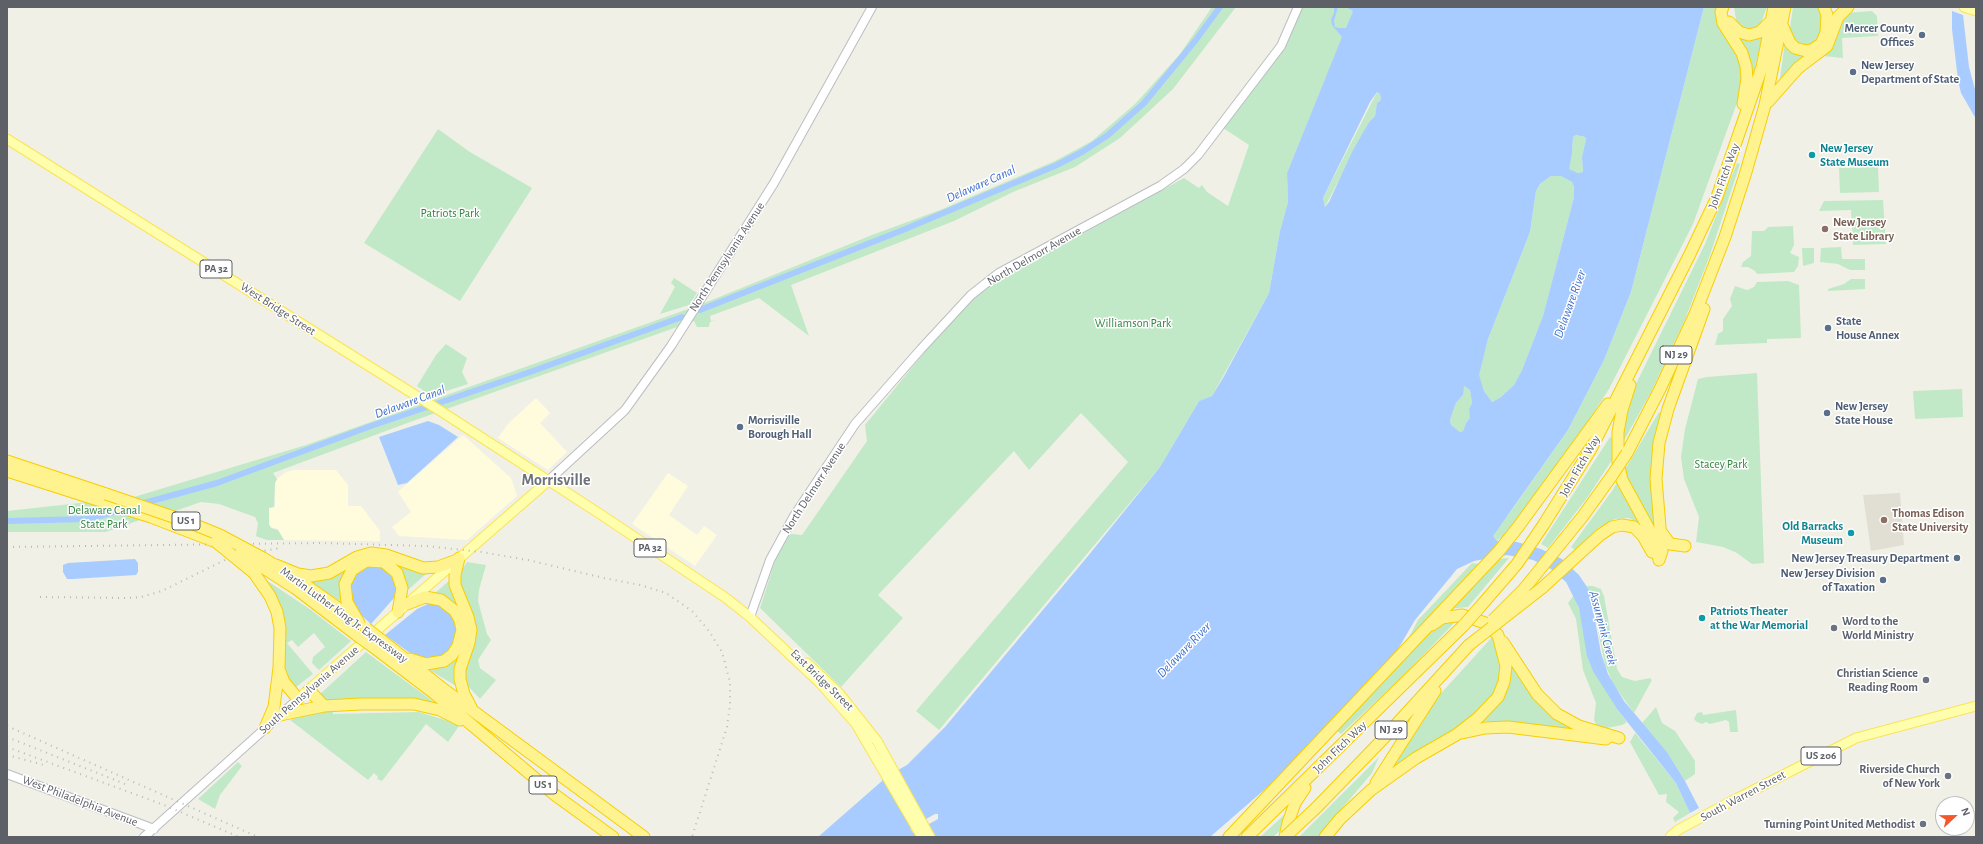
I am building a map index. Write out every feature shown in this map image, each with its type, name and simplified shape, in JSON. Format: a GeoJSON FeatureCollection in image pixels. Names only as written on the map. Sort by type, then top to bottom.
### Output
{"type":"FeatureCollection","features":[{"type":"Feature","properties":{"kind":"highway"},"geometry":{"type":"LineString","coordinates":[[1723,7],[1721,12],[1723,23],[1742,53],[1746,66],[1747,78],[1740,130]]}},
{"type":"Feature","properties":{"kind":"highway"},"geometry":{"type":"LineString","coordinates":[[1729,7],[1728,16],[1732,26],[1738,32],[1745,35],[1760,32],[1777,22],[1790,43],[1795,48],[1806,51],[1812,50],[1821,44],[1826,33],[1827,15],[1824,7]]}},
{"type":"Feature","properties":{"kind":"highway","name":"John Fitch Way"},"geometry":{"type":"LineString","coordinates":[[1467,647],[1524,589],[1569,534],[1627,453],[1660,389],[1695,314],[1738,198],[1765,105],[1777,22],[1774,7]]}},
{"type":"Feature","properties":{"kind":"highway","name":"John Fitch Way"},"geometry":{"type":"LineString","coordinates":[[1247,837],[1464,625],[1506,578],[1544,524],[1591,449],[1717,198],[1777,22],[1785,7]]}},
{"type":"Feature","properties":{"kind":"highway"},"geometry":{"type":"LineString","coordinates":[[1765,105],[1793,72],[1827,46],[1838,17],[1848,7]]}},
{"type":"Feature","properties":{"kind":"highway"},"geometry":{"type":"LineString","coordinates":[[1659,560],[1662,551],[1662,533],[1656,479],[1659,443],[1668,409],[1701,317],[1718,254]]}},
{"type":"Feature","properties":{"kind":"highway"},"geometry":{"type":"LineString","coordinates":[[1650,333],[1622,410],[1618,432],[1617,455],[1622,480],[1650,531],[1659,560]]}},
{"type":"Feature","properties":{"kind":"highway"},"geometry":{"type":"LineString","coordinates":[[1229,837],[1480,570],[1518,527],[1630,373]]}},
{"type":"Feature","properties":{"kind":"highway","name":"Martin Luther King Jr. Expressway"},"geometry":{"type":"LineString","coordinates":[[7,461],[216,542],[259,565],[361,629]]}},
{"type":"Feature","properties":{"kind":"highway","name":"Martin Luther King Jr. Expressway"},"geometry":{"type":"LineString","coordinates":[[7,471],[188,522],[220,535],[259,565],[276,565],[361,629],[464,720],[477,728],[555,795],[613,837]]}},
{"type":"Feature","properties":{"kind":"highway"},"geometry":{"type":"LineString","coordinates":[[1371,790],[1419,713],[1467,647],[1542,588],[1574,558],[1608,530],[1617,526],[1626,525],[1634,527],[1641,533],[1651,551],[1659,560]]}},
{"type":"Feature","properties":{"kind":"highway"},"geometry":{"type":"LineString","coordinates":[[1662,533],[1670,544],[1685,546]]}},
{"type":"Feature","properties":{"kind":"highway"},"geometry":{"type":"LineString","coordinates":[[276,565],[298,574],[311,576],[329,573],[358,557],[371,553],[386,555],[423,568],[438,567],[458,559]]}},
{"type":"Feature","properties":{"kind":"highway"},"geometry":{"type":"LineString","coordinates":[[458,559],[455,585],[468,617],[471,630],[469,643],[460,669],[460,678],[464,694],[472,709]]}},
{"type":"Feature","properties":{"kind":"highway"},"geometry":{"type":"LineString","coordinates":[[361,629],[347,602],[345,584],[352,570],[366,561],[384,562],[397,573],[402,588],[398,612]]}},
{"type":"Feature","properties":{"kind":"highway"},"geometry":{"type":"LineString","coordinates":[[259,565],[266,588],[276,612],[280,637],[279,668],[274,707],[266,728]]}},
{"type":"Feature","properties":{"kind":"highway"},"geometry":{"type":"LineString","coordinates":[[404,657],[426,664],[438,663],[452,655],[462,636],[460,620],[455,611],[446,603],[430,597],[421,598],[407,604]]}},
{"type":"Feature","properties":{"kind":"highway"},"geometry":{"type":"LineString","coordinates":[[1420,633],[1442,618],[1462,615],[1485,623],[1498,635],[1537,694],[1552,709],[1579,726],[1619,738],[1601,739],[1501,727],[1485,728],[1456,735]]}},
{"type":"Feature","properties":{"kind":"highway"},"geometry":{"type":"LineString","coordinates":[[1326,837],[1340,819],[1371,790],[1416,758],[1456,735],[1491,707],[1502,689],[1506,666],[1498,635]]}},
{"type":"Feature","properties":{"kind":"highway","name":"Martin Luther King Jr. Expressway"},"geometry":{"type":"LineString","coordinates":[[376,643],[404,657],[440,687],[472,709],[574,787],[644,837]]}},
{"type":"Feature","properties":{"kind":"highway","name":"NJ 29"},"geometry":{"type":"LineString","coordinates":[[1285,837],[1316,808],[1382,740],[1467,647]]}},
{"type":"Feature","properties":{"kind":"highway"},"geometry":{"type":"LineString","coordinates":[[279,668],[284,682],[298,699]]}},
{"type":"Feature","properties":{"kind":"highway"},"geometry":{"type":"LineString","coordinates":[[309,690],[324,706]]}},
{"type":"Feature","properties":{"kind":"highway"},"geometry":{"type":"LineString","coordinates":[[280,715],[324,706],[414,704],[440,710],[464,720]]}},
{"type":"Feature","properties":{"kind":"highway"},"geometry":{"type":"LineString","coordinates":[[1285,837],[1295,803],[1319,767]]}},
{"type":"Feature","properties":{"kind":"highway"},"geometry":{"type":"LineString","coordinates":[[1220,837],[1253,811]]}},
{"type":"Feature","properties":{"kind":"main road","name":"North Pennsylvania Avenue"},"geometry":{"type":"LineString","coordinates":[[548,481],[630,405],[684,326],[774,183],[872,7]]}},
{"type":"Feature","properties":{"kind":"main road","name":"North Delmorr Avenue"},"geometry":{"type":"LineString","coordinates":[[750,617],[770,560],[794,516],[855,424],[921,349],[971,295],[999,273],[1160,186],[1184,169],[1198,155],[1281,46],[1298,7]]}},
{"type":"Feature","properties":{"kind":"main road"},"geometry":{"type":"LineString","coordinates":[[1964,7],[1976,11]]}},
{"type":"Feature","properties":{"kind":"main road","name":"West Bridge Street"},"geometry":{"type":"LineString","coordinates":[[7,139],[440,410],[548,481]]}},
{"type":"Feature","properties":{"kind":"main road","name":"East Bridge Street"},"geometry":{"type":"LineString","coordinates":[[548,481],[709,586],[750,617],[821,684],[848,714],[864,735],[930,837]]}},
{"type":"Feature","properties":{"kind":"main road","name":"South Pennsylvania Avenue"},"geometry":{"type":"LineString","coordinates":[[144,837],[298,699],[548,481]]}},
{"type":"Feature","properties":{"kind":"main road","name":"South Warren Street"},"geometry":{"type":"LineString","coordinates":[[1670,837],[1691,823],[1779,776],[1863,735],[1976,706]]}},
{"type":"Feature","properties":{"kind":"main road","name":"West Philadelphia Avenue"},"geometry":{"type":"LineString","coordinates":[[7,774],[154,829]]}},
{"type":"Feature","properties":{"kind":"main road","name":"East Bridge Street"},"geometry":{"type":"LineString","coordinates":[[890,774],[922,837]]}},
{"type":"Feature","properties":{"kind":"shaded area"},"geometry":{"type":"Polygon","coordinates":[[[536,398],[550,413],[540,423],[567,452],[548,470],[498,438],[508,424],[536,398]]]}},
{"type":"Feature","properties":{"kind":"shaded area"},"geometry":{"type":"Polygon","coordinates":[[[463,435],[511,478],[517,496],[467,540],[399,536],[392,527],[411,512],[398,492],[463,435]]]}},
{"type":"Feature","properties":{"kind":"shaded area"},"geometry":{"type":"Polygon","coordinates":[[[294,470],[336,470],[348,485],[348,506],[361,506],[380,531],[380,541],[284,540],[278,529],[271,527],[269,524],[269,508],[275,507],[275,483],[277,479],[286,472],[294,470]]]}},
{"type":"Feature","properties":{"kind":"shaded area"},"geometry":{"type":"Polygon","coordinates":[[[668,473],[688,486],[669,515],[697,535],[704,526],[717,535],[695,566],[632,524],[668,473]]]}},
{"type":"Feature","properties":{"kind":"shaded area","name":"Thomas Edison State University"},"geometry":{"type":"Polygon","coordinates":[[[1900,493],[1904,545],[1871,551],[1863,495],[1900,493]]]}},
{"type":"Feature","properties":{"kind":"green space","name":"Delaware Canal State Park"},"geometry":{"type":"Polygon","coordinates":[[[1212,7],[1236,7],[1173,89],[1120,138],[1075,167],[1013,192],[954,221],[791,285],[809,336],[759,298],[710,316],[711,321],[716,320],[710,322],[709,327],[697,327],[694,321],[410,422],[273,473],[277,479],[275,483],[274,507],[269,508],[269,524],[271,528],[278,530],[284,540],[267,540],[256,536],[258,523],[255,517],[219,504],[201,502],[175,511],[171,509],[106,532],[7,532],[7,511],[134,497],[306,445],[702,304],[872,235],[940,210],[1055,161],[1092,141],[1136,103],[1180,54],[1212,7]]]}},
{"type":"Feature","properties":{"kind":"green space","name":"Williamson Park"},"geometry":{"type":"Polygon","coordinates":[[[1295,7],[1355,7],[1287,173],[1288,202],[1280,231],[1269,293],[1212,396],[1199,401],[1160,467],[939,730],[916,711],[1128,462],[1081,413],[1029,470],[1014,451],[878,595],[903,618],[841,687],[760,608],[784,533],[802,535],[867,441],[865,425],[971,295],[1184,178],[1199,188],[1202,185],[1207,192],[1228,206],[1249,145],[1220,126],[1276,52],[1295,7]]]}},
{"type":"Feature","properties":{"kind":"green space"},"geometry":{"type":"Polygon","coordinates":[[[1704,7],[1720,7],[1744,66],[1742,89],[1693,224],[1609,389],[1582,431],[1505,535],[1497,541],[1493,536],[1497,528],[1511,511],[1568,430],[1604,360],[1631,292],[1704,7]]]}},
{"type":"Feature","properties":{"kind":"green space"},"geometry":{"type":"Polygon","coordinates":[[[1734,7],[1767,7],[1759,28],[1752,31],[1737,26],[1734,7]]]}},
{"type":"Feature","properties":{"kind":"green space"},"geometry":{"type":"Polygon","coordinates":[[[1793,7],[1819,7],[1825,19],[1820,40],[1813,45],[1805,46],[1796,43],[1791,38],[1790,28],[1793,7]]]}},
{"type":"Feature","properties":{"kind":"green space"},"geometry":{"type":"Polygon","coordinates":[[[1872,11],[1877,16],[1878,36],[1842,38],[1843,58],[1823,56],[1846,13],[1872,11]]]}},
{"type":"Feature","properties":{"kind":"green space"},"geometry":{"type":"Polygon","coordinates":[[[1732,31],[1762,37],[1751,85],[1732,31]]]}},
{"type":"Feature","properties":{"kind":"green space"},"geometry":{"type":"Polygon","coordinates":[[[1785,42],[1812,53],[1781,79],[1780,78],[1785,42]]]}},
{"type":"Feature","properties":{"kind":"green space"},"geometry":{"type":"Polygon","coordinates":[[[1377,92],[1380,94],[1381,100],[1377,103],[1375,116],[1369,122],[1325,207],[1323,198],[1377,92]]]}},
{"type":"Feature","properties":{"kind":"green space","name":"Patriots Park"},"geometry":{"type":"Polygon","coordinates":[[[438,129],[470,152],[532,188],[460,301],[364,243],[438,129]]]}},
{"type":"Feature","properties":{"kind":"green space"},"geometry":{"type":"Polygon","coordinates":[[[1576,135],[1585,137],[1586,139],[1582,157],[1583,172],[1578,173],[1568,169],[1572,153],[1573,137],[1576,135]]]}},
{"type":"Feature","properties":{"kind":"green space"},"geometry":{"type":"Polygon","coordinates":[[[1737,163],[1740,164],[1710,255],[1684,322],[1651,392],[1622,444],[1624,418],[1633,390],[1705,244],[1737,163]]]}},
{"type":"Feature","properties":{"kind":"green space"},"geometry":{"type":"Polygon","coordinates":[[[1878,167],[1879,192],[1840,193],[1839,168],[1878,167]]]}},
{"type":"Feature","properties":{"kind":"green space"},"geometry":{"type":"Polygon","coordinates":[[[1551,176],[1561,176],[1572,182],[1574,187],[1574,197],[1543,316],[1522,370],[1514,385],[1501,397],[1492,402],[1484,391],[1478,375],[1488,339],[1530,232],[1536,191],[1540,184],[1551,176]]]}},
{"type":"Feature","properties":{"kind":"green space"},"geometry":{"type":"Polygon","coordinates":[[[1883,200],[1886,244],[1853,245],[1851,210],[1819,211],[1824,201],[1883,200]]]}},
{"type":"Feature","properties":{"kind":"green space"},"geometry":{"type":"Polygon","coordinates":[[[1793,226],[1794,245],[1790,253],[1799,257],[1798,266],[1794,272],[1757,274],[1748,267],[1741,267],[1743,262],[1751,256],[1752,231],[1764,231],[1768,227],[1793,226]]]}},
{"type":"Feature","properties":{"kind":"green space"},"geometry":{"type":"Polygon","coordinates":[[[1841,247],[1842,259],[1865,259],[1865,270],[1850,270],[1838,264],[1820,262],[1821,248],[1841,247]]]}},
{"type":"Feature","properties":{"kind":"green space"},"geometry":{"type":"Polygon","coordinates":[[[1802,248],[1814,248],[1814,263],[1803,266],[1802,248]]]}},
{"type":"Feature","properties":{"kind":"green space"},"geometry":{"type":"Polygon","coordinates":[[[674,278],[697,293],[689,305],[660,314],[675,287],[671,283],[674,278]]]}},
{"type":"Feature","properties":{"kind":"green space"},"geometry":{"type":"Polygon","coordinates":[[[1851,279],[1865,279],[1865,289],[1828,291],[1828,289],[1844,284],[1851,279]]]}},
{"type":"Feature","properties":{"kind":"green space"},"geometry":{"type":"Polygon","coordinates":[[[1788,281],[1799,285],[1801,338],[1767,339],[1767,343],[1715,345],[1718,334],[1723,331],[1723,319],[1732,306],[1730,299],[1735,286],[1747,290],[1754,287],[1757,282],[1788,281]]]}},
{"type":"Feature","properties":{"kind":"green space"},"geometry":{"type":"Polygon","coordinates":[[[446,344],[467,358],[462,372],[468,384],[431,396],[417,386],[436,355],[446,344]]]}},
{"type":"Feature","properties":{"kind":"green space","name":"Stacey Park"},"geometry":{"type":"Polygon","coordinates":[[[1757,373],[1764,563],[1752,564],[1737,553],[1723,547],[1696,542],[1699,517],[1684,479],[1681,457],[1685,429],[1698,379],[1757,373]]]}},
{"type":"Feature","properties":{"kind":"green space"},"geometry":{"type":"Polygon","coordinates":[[[1464,386],[1470,390],[1472,403],[1469,409],[1471,418],[1466,423],[1463,431],[1460,432],[1451,425],[1450,420],[1456,403],[1463,395],[1462,387],[1464,386]]]}},
{"type":"Feature","properties":{"kind":"green space"},"geometry":{"type":"Polygon","coordinates":[[[1962,389],[1963,417],[1915,419],[1913,391],[1962,389]]]}},
{"type":"Feature","properties":{"kind":"green space"},"geometry":{"type":"Polygon","coordinates":[[[1659,412],[1661,414],[1659,533],[1629,518],[1615,519],[1598,528],[1575,550],[1571,547],[1612,491],[1659,412]]]}},
{"type":"Feature","properties":{"kind":"green space"},"geometry":{"type":"Polygon","coordinates":[[[1610,437],[1614,440],[1614,457],[1587,498],[1548,548],[1541,544],[1610,437]]]}},
{"type":"Feature","properties":{"kind":"green space"},"geometry":{"type":"Polygon","coordinates":[[[1509,558],[1468,607],[1448,609],[1496,559],[1509,558]]]}},
{"type":"Feature","properties":{"kind":"green space"},"geometry":{"type":"Polygon","coordinates":[[[397,562],[426,571],[426,574],[409,589],[405,589],[396,565],[397,562]]]}},
{"type":"Feature","properties":{"kind":"green space"},"geometry":{"type":"Polygon","coordinates":[[[467,562],[486,565],[479,590],[478,601],[487,634],[491,640],[478,660],[480,668],[496,680],[480,699],[467,685],[464,676],[459,581],[461,571],[467,562]]]}},
{"type":"Feature","properties":{"kind":"green space"},"geometry":{"type":"Polygon","coordinates":[[[354,563],[340,601],[306,579],[354,563]]]}},
{"type":"Feature","properties":{"kind":"green space"},"geometry":{"type":"Polygon","coordinates":[[[1472,563],[1480,564],[1407,641],[1418,620],[1472,563]]]}},
{"type":"Feature","properties":{"kind":"green space"},"geometry":{"type":"Polygon","coordinates":[[[451,579],[459,604],[457,606],[434,594],[451,579]]]}},
{"type":"Feature","properties":{"kind":"green space"},"geometry":{"type":"Polygon","coordinates":[[[266,580],[311,610],[351,641],[319,670],[312,663],[313,657],[325,647],[314,633],[298,647],[292,640],[287,643],[313,674],[294,688],[284,673],[276,600],[266,580]]]}},
{"type":"Feature","properties":{"kind":"green space"},"geometry":{"type":"Polygon","coordinates":[[[1587,586],[1593,586],[1601,589],[1604,596],[1617,669],[1622,677],[1635,681],[1650,678],[1652,680],[1634,713],[1614,685],[1605,665],[1591,598],[1587,586]]]}},
{"type":"Feature","properties":{"kind":"green space"},"geometry":{"type":"Polygon","coordinates":[[[1574,595],[1582,617],[1590,663],[1617,709],[1627,722],[1622,725],[1607,728],[1597,726],[1594,720],[1596,703],[1583,670],[1576,619],[1568,603],[1574,595]]]}},
{"type":"Feature","properties":{"kind":"green space"},"geometry":{"type":"Polygon","coordinates":[[[1459,618],[1402,677],[1341,734],[1336,730],[1439,623],[1459,618]]]}},
{"type":"Feature","properties":{"kind":"green space"},"geometry":{"type":"Polygon","coordinates":[[[1493,636],[1502,654],[1501,677],[1488,703],[1458,727],[1391,769],[1424,720],[1435,700],[1493,636]]]}},
{"type":"Feature","properties":{"kind":"green space"},"geometry":{"type":"Polygon","coordinates":[[[366,652],[446,711],[328,702],[319,695],[366,652]]]}},
{"type":"Feature","properties":{"kind":"green space"},"geometry":{"type":"Polygon","coordinates":[[[458,654],[461,656],[456,686],[428,669],[458,654]]]}},
{"type":"Feature","properties":{"kind":"green space"},"geometry":{"type":"Polygon","coordinates":[[[1509,656],[1570,725],[1568,729],[1482,721],[1502,699],[1509,656]]]}},
{"type":"Feature","properties":{"kind":"green space"},"geometry":{"type":"Polygon","coordinates":[[[1656,707],[1662,723],[1675,731],[1695,761],[1695,774],[1685,781],[1667,752],[1642,723],[1656,707]]]}},
{"type":"Feature","properties":{"kind":"green space"},"geometry":{"type":"Polygon","coordinates":[[[1736,710],[1738,732],[1730,732],[1729,722],[1726,720],[1710,724],[1706,722],[1702,724],[1694,719],[1697,713],[1702,712],[1703,715],[1736,710]]]}},
{"type":"Feature","properties":{"kind":"green space"},"geometry":{"type":"Polygon","coordinates":[[[333,711],[333,714],[419,712],[459,726],[448,742],[426,724],[382,781],[377,779],[378,777],[374,773],[368,780],[290,720],[310,712],[333,711]]]}},
{"type":"Feature","properties":{"kind":"green space"},"geometry":{"type":"Polygon","coordinates":[[[1635,733],[1676,783],[1690,813],[1675,822],[1673,818],[1679,812],[1666,802],[1667,794],[1659,795],[1630,742],[1635,733]]]}},
{"type":"Feature","properties":{"kind":"green space"},"geometry":{"type":"Polygon","coordinates":[[[1379,757],[1372,773],[1318,837],[1299,837],[1379,757]]]}},
{"type":"Feature","properties":{"kind":"green space"},"geometry":{"type":"Polygon","coordinates":[[[238,762],[242,766],[220,795],[215,809],[198,799],[238,762]]]}},
{"type":"Feature","properties":{"kind":"green space"},"geometry":{"type":"Polygon","coordinates":[[[1284,815],[1281,830],[1273,837],[1260,837],[1284,815]]]}},
{"type":"Feature","properties":{"kind":"water","name":"Delaware River"},"geometry":{"type":"Polygon","coordinates":[[[1334,7],[1338,7],[1334,21],[1335,27],[1346,28],[1353,11],[1346,7],[1704,7],[1631,292],[1604,360],[1568,430],[1493,536],[1497,541],[1517,542],[1541,549],[1562,559],[1579,575],[1589,590],[1601,653],[1608,674],[1624,701],[1667,752],[1685,781],[1699,808],[1690,813],[1676,783],[1617,709],[1593,671],[1587,656],[1579,608],[1566,582],[1551,569],[1533,560],[1507,555],[1474,561],[1457,569],[1415,620],[1394,656],[1271,784],[1210,837],[818,837],[882,781],[882,779],[907,765],[945,727],[1088,556],[1160,467],[1199,401],[1212,396],[1269,293],[1280,231],[1288,202],[1287,173],[1342,37],[1332,25],[1331,19],[1334,13],[1334,7]],[[1377,92],[1370,102],[1323,198],[1325,207],[1329,202],[1352,152],[1369,122],[1375,116],[1377,103],[1381,100],[1380,94],[1377,92]],[[1576,135],[1573,137],[1569,169],[1578,173],[1583,172],[1582,157],[1586,139],[1585,137],[1576,135]],[[1551,176],[1540,184],[1536,191],[1530,232],[1488,339],[1479,375],[1484,391],[1492,402],[1501,397],[1514,385],[1522,370],[1543,316],[1574,197],[1574,187],[1572,182],[1561,176],[1551,176]],[[1464,386],[1463,395],[1456,403],[1450,420],[1451,425],[1460,432],[1463,431],[1470,418],[1469,409],[1472,403],[1470,390],[1464,386]],[[935,814],[910,828],[913,833],[938,819],[938,814],[935,814]]]}},
{"type":"Feature","properties":{"kind":"water"},"geometry":{"type":"Polygon","coordinates":[[[1952,11],[1963,15],[1969,67],[1976,93],[1976,119],[1961,93],[1958,80],[1952,29],[1952,11]]]}},
{"type":"Feature","properties":{"kind":"water"},"geometry":{"type":"Polygon","coordinates":[[[428,421],[439,425],[458,437],[407,483],[398,485],[379,437],[428,421]]]}},
{"type":"Feature","properties":{"kind":"water"},"geometry":{"type":"Polygon","coordinates":[[[135,559],[138,563],[138,572],[136,575],[67,579],[63,572],[63,565],[68,563],[135,559]]]}},
{"type":"Feature","properties":{"kind":"water"},"geometry":{"type":"Polygon","coordinates":[[[367,565],[387,567],[398,581],[394,598],[371,624],[353,608],[348,583],[352,575],[367,565]]]}},
{"type":"Feature","properties":{"kind":"water"},"geometry":{"type":"Polygon","coordinates":[[[428,601],[451,611],[457,625],[457,639],[449,653],[435,660],[417,658],[385,635],[417,609],[428,604],[428,601]]]}},
{"type":"Feature","properties":{"kind":"waterway","name":"Delaware Canal"},"geometry":{"type":"LineString","coordinates":[[700,310],[903,230],[1057,165],[1082,152],[1108,135],[1144,103],[1195,41],[1220,7]]}},
{"type":"Feature","properties":{"kind":"waterway","name":"Delaware Canal"},"geometry":{"type":"LineString","coordinates":[[144,503],[217,483],[371,426],[530,372],[682,317]]}},
{"type":"Feature","properties":{"kind":"waterway","name":"Delaware Canal"},"geometry":{"type":"LineString","coordinates":[[7,521],[88,519],[114,512]]}},
{"type":"Feature","properties":{"kind":"railway"},"geometry":{"type":"LineString","coordinates":[[7,547],[319,543],[426,546],[481,552],[528,560],[640,585],[666,593],[692,611],[709,631],[722,652],[730,682],[730,705],[727,727],[692,837]]}},
{"type":"Feature","properties":{"kind":"railway"},"geometry":{"type":"LineString","coordinates":[[40,597],[141,597],[162,591],[233,556],[281,548]]}},
{"type":"Feature","properties":{"kind":"railway"},"geometry":{"type":"LineString","coordinates":[[7,726],[258,837]]}},
{"type":"Feature","properties":{"kind":"railway"},"geometry":{"type":"LineString","coordinates":[[7,737],[125,784]]}},
{"type":"Feature","properties":{"kind":"railway"},"geometry":{"type":"LineString","coordinates":[[7,747],[164,805],[239,837]]}},
{"type":"Feature","properties":{"kind":"railway"},"geometry":{"type":"LineString","coordinates":[[7,755],[44,765]]}},
{"type":"Feature","properties":{"kind":"place","name":"Mercer County Offices"},"geometry":{"type":"Point","coordinates":[1922,35]}},
{"type":"Feature","properties":{"kind":"place","name":"New Jersey Department of State"},"geometry":{"type":"Point","coordinates":[1853,72]}},
{"type":"Feature","properties":{"kind":"place","name":"New Jersey State Museum"},"geometry":{"type":"Point","coordinates":[1812,155]}},
{"type":"Feature","properties":{"kind":"place","name":"New Jersey State Library"},"geometry":{"type":"Point","coordinates":[1825,229]}},
{"type":"Feature","properties":{"kind":"place","name":"State House Annex"},"geometry":{"type":"Point","coordinates":[1828,328]}},
{"type":"Feature","properties":{"kind":"place","name":"New Jersey State House"},"geometry":{"type":"Point","coordinates":[1827,413]}},
{"type":"Feature","properties":{"kind":"place","name":"Morrisville Borough Hall"},"geometry":{"type":"Point","coordinates":[740,427]}},
{"type":"Feature","properties":{"kind":"place","name":"Thomas Edison State University"},"geometry":{"type":"Point","coordinates":[1884,520]}},
{"type":"Feature","properties":{"kind":"place","name":"Old Barracks Museum"},"geometry":{"type":"Point","coordinates":[1851,533]}},
{"type":"Feature","properties":{"kind":"place","name":"New Jersey Treasury Department"},"geometry":{"type":"Point","coordinates":[1957,558]}},
{"type":"Feature","properties":{"kind":"place","name":"New Jersey Division of Taxation"},"geometry":{"type":"Point","coordinates":[1883,580]}},
{"type":"Feature","properties":{"kind":"place","name":"Patriots Theater at the War Memorial"},"geometry":{"type":"Point","coordinates":[1702,618]}},
{"type":"Feature","properties":{"kind":"place","name":"Word to the World Ministry"},"geometry":{"type":"Point","coordinates":[1834,628]}},
{"type":"Feature","properties":{"kind":"place","name":"Christian Science Reading Room"},"geometry":{"type":"Point","coordinates":[1926,680]}},
{"type":"Feature","properties":{"kind":"place","name":"Riverside Church of New York"},"geometry":{"type":"Point","coordinates":[1948,776]}},
{"type":"Feature","properties":{"kind":"place","name":"Turning Point United Methodist"},"geometry":{"type":"Point","coordinates":[1923,824]}},
{"type":"Feature","properties":{"kind":"district","name":"Morrisville"},"geometry":{"type":"Point","coordinates":[556,480]}},
{"type":"Feature","properties":{"kind":"water label","name":"Assunpink Creek"},"geometry":{"type":"Point","coordinates":[1603,628]}}]}
